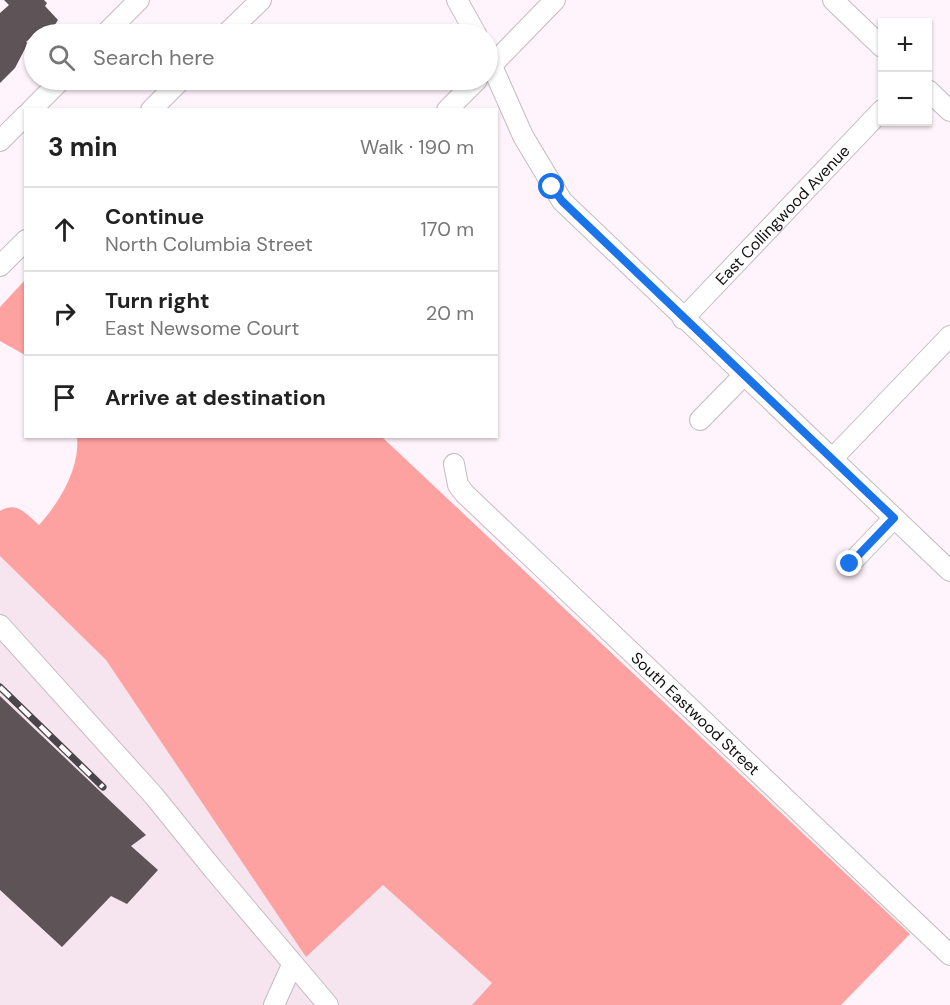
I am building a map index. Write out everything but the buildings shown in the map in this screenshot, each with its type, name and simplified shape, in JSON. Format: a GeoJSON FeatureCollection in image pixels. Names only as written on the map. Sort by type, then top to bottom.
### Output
{"type":"FeatureCollection","features":[{"type":"Feature","properties":{"kind":"street"},"geometry":{"type":"LineString","coordinates":[[115,24],[139,0]]}},
{"type":"Feature","properties":{"kind":"street"},"geometry":{"type":"LineString","coordinates":[[236,24],[261,0]]}},
{"type":"Feature","properties":{"kind":"street"},"geometry":{"type":"LineString","coordinates":[[457,0],[470,24]]}},
{"type":"Feature","properties":{"kind":"street"},"geometry":{"type":"LineString","coordinates":[[498,54],[555,0]]}},
{"type":"Feature","properties":{"kind":"street"},"geometry":{"type":"LineString","coordinates":[[833,0],[878,43]]}},
{"type":"Feature","properties":{"kind":"street"},"geometry":{"type":"LineString","coordinates":[[498,82],[523,136],[562,201],[683,319],[950,571]]}},
{"type":"Feature","properties":{"kind":"street"},"geometry":{"type":"LineString","coordinates":[[33,108],[51,90]]}},
{"type":"Feature","properties":{"kind":"street"},"geometry":{"type":"LineString","coordinates":[[154,108],[171,90]]}},
{"type":"Feature","properties":{"kind":"street"},"geometry":{"type":"LineString","coordinates":[[449,108],[467,90]]}},
{"type":"Feature","properties":{"kind":"street"},"geometry":{"type":"LineString","coordinates":[[932,95],[950,111]]}},
{"type":"Feature","properties":{"kind":"street","name":"East Collingwood Avenue"},"geometry":{"type":"LineString","coordinates":[[683,319],[878,114]]}},
{"type":"Feature","properties":{"kind":"street"},"geometry":{"type":"LineString","coordinates":[[0,141],[24,118]]}},
{"type":"Feature","properties":{"kind":"street"},"geometry":{"type":"LineString","coordinates":[[3,257],[24,241]]}},
{"type":"Feature","properties":{"kind":"street"},"geometry":{"type":"LineString","coordinates":[[832,459],[950,336]]}},
{"type":"Feature","properties":{"kind":"street"},"geometry":{"type":"LineString","coordinates":[[700,420],[743,376]]}},
{"type":"Feature","properties":{"kind":"street","name":"South Eastwood Street"},"geometry":{"type":"LineString","coordinates":[[454,464],[459,485],[471,500],[950,954]]}},
{"type":"Feature","properties":{"kind":"street"},"geometry":{"type":"LineString","coordinates":[[850,564],[894,518]]}},
{"type":"Feature","properties":{"kind":"street"},"geometry":{"type":"LineString","coordinates":[[0,625],[154,796],[292,965],[328,1005]]}},
{"type":"Feature","properties":{"kind":"street"},"geometry":{"type":"LineString","coordinates":[[274,1005],[292,965]]}},
{"type":"Feature","properties":{"kind":"shaded area"},"geometry":{"type":"Polygon","coordinates":[[[24,281],[24,354],[0,341],[0,307],[24,281]]]}},
{"type":"Feature","properties":{"kind":"shaded area"},"geometry":{"type":"Polygon","coordinates":[[[77,438],[383,438],[910,934],[841,1005],[472,1005],[492,983],[383,885],[306,957],[106,660],[0,556],[0,511],[6,508],[17,508],[39,525],[67,484],[77,449],[77,438]]]}},
{"type":"Feature","properties":{"kind":"shaded area"},"geometry":{"type":"Polygon","coordinates":[[[0,556],[106,660],[306,956],[383,885],[493,983],[472,1005],[0,1005],[0,556]]]}},
{"type":"Feature","properties":{"kind":"railway"},"geometry":{"type":"LineString","coordinates":[[0,687],[103,787]]}},
{"type":"Feature","properties":{"kind":"route"},"geometry":{"type":"LineString","coordinates":[[552,187],[562,201],[683,319],[894,518],[850,564]]}}]}
